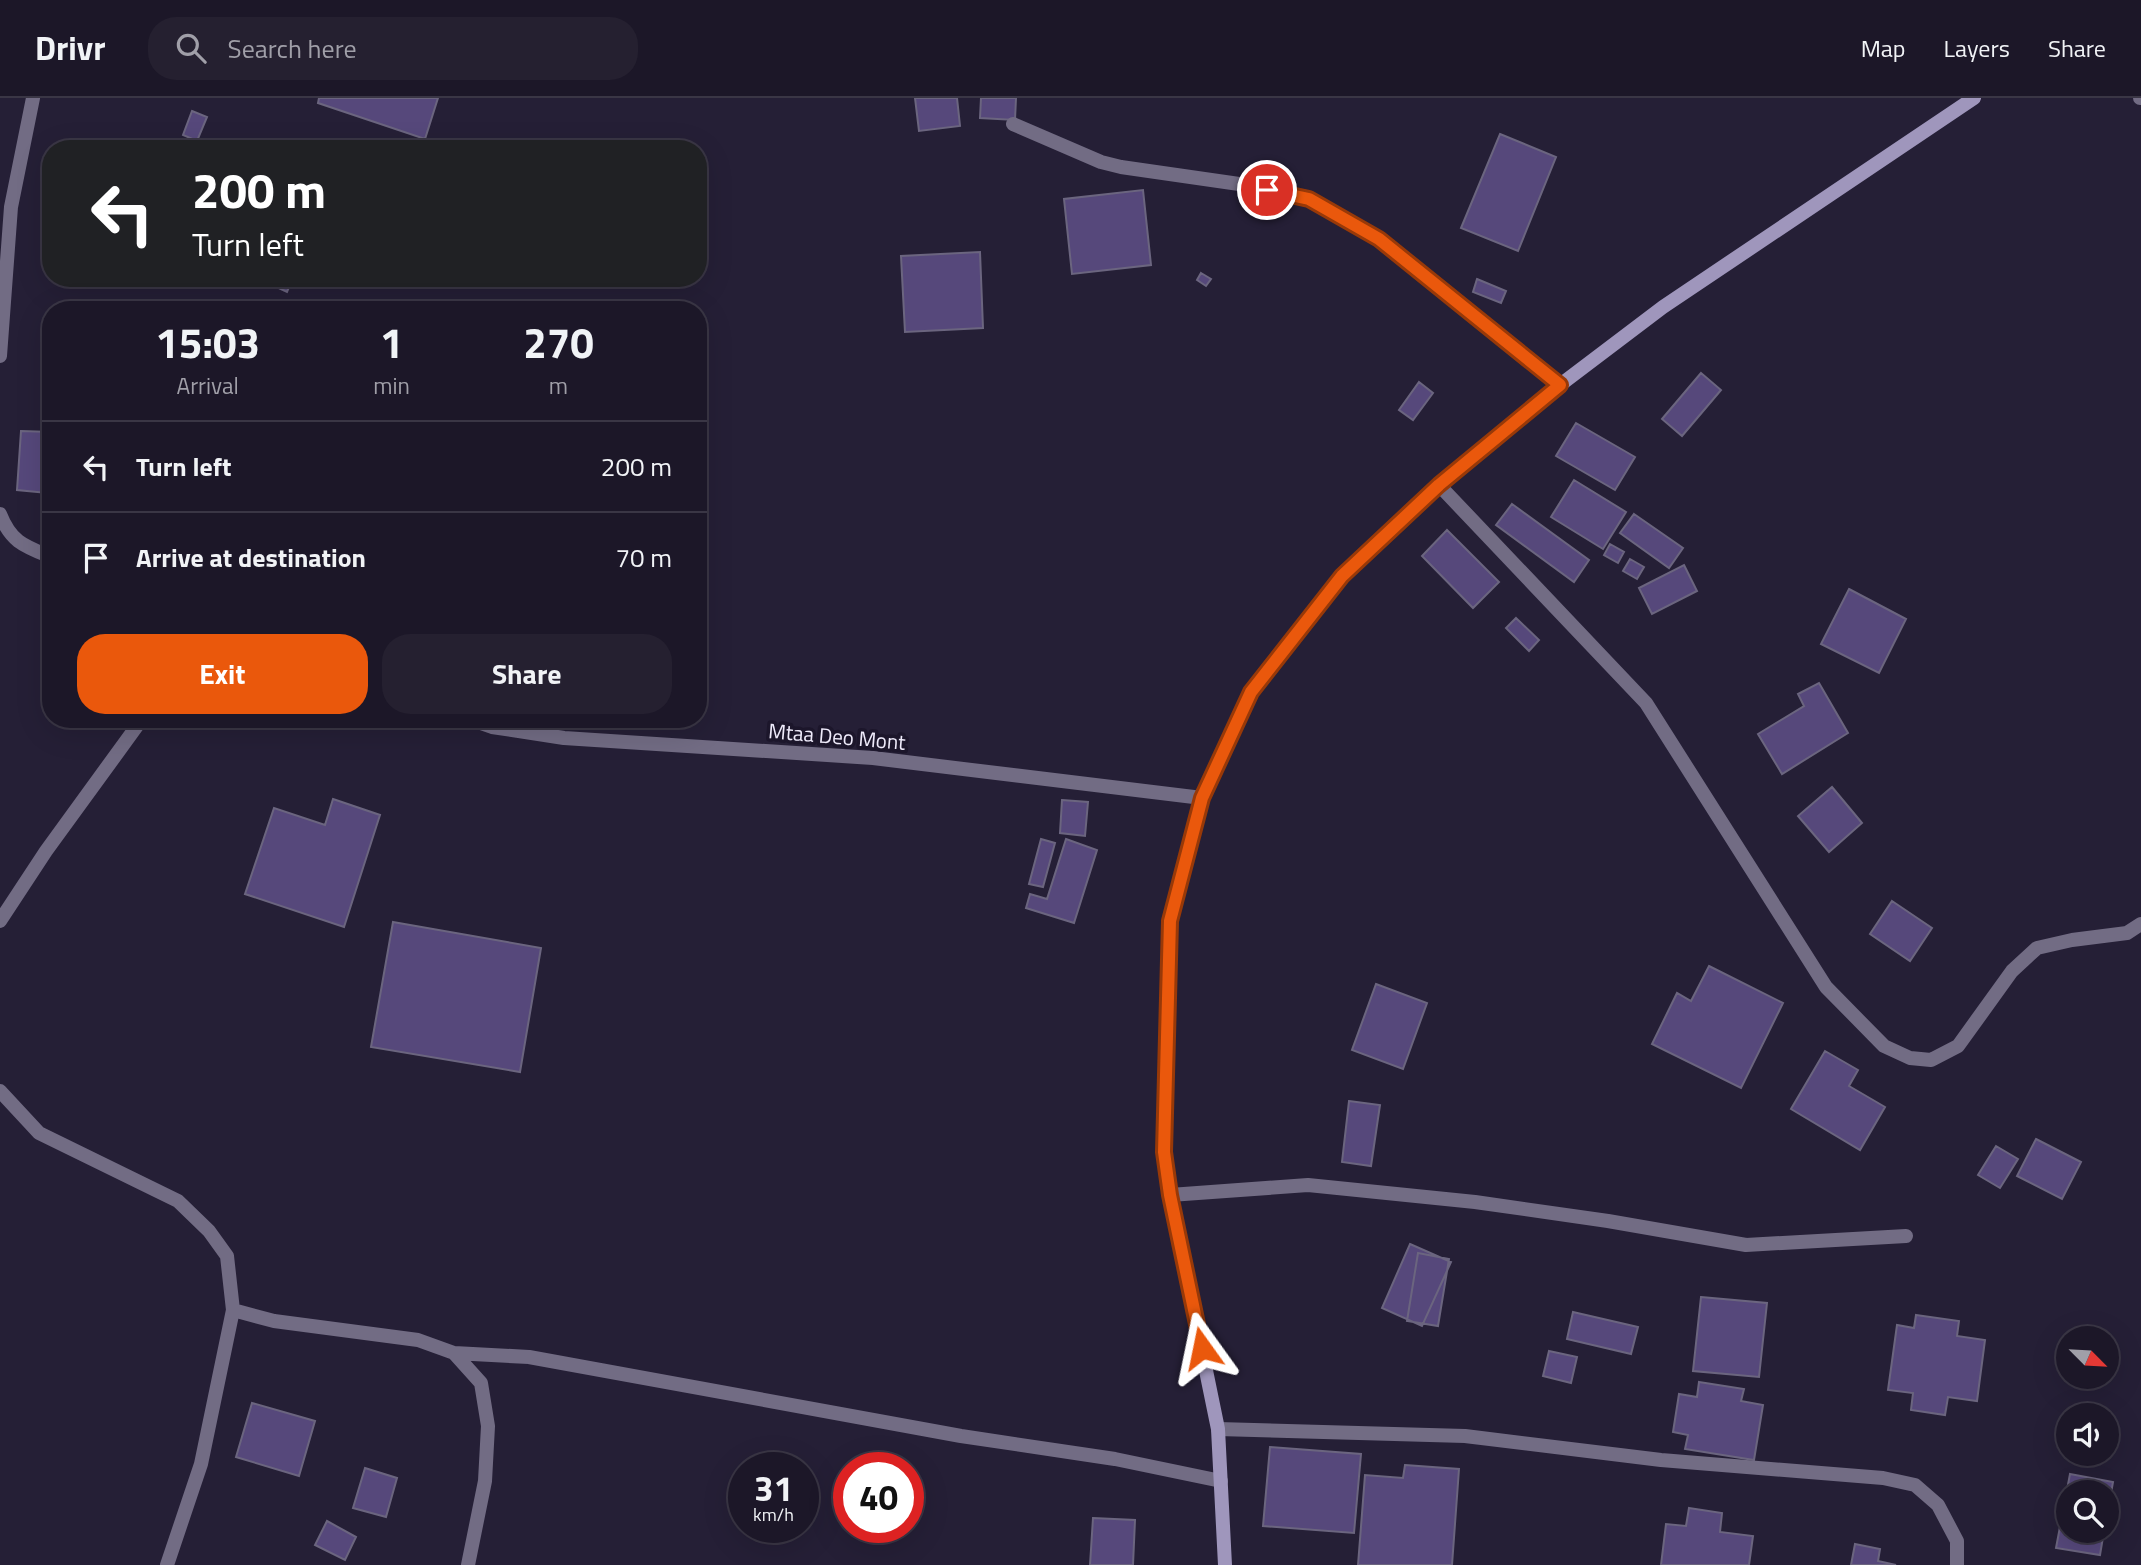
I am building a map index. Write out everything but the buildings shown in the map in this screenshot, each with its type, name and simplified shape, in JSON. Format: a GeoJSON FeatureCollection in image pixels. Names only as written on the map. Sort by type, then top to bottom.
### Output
{"type":"FeatureCollection","features":[{"type":"Feature","properties":{"kind":"street"},"geometry":{"type":"LineString","coordinates":[[0,356],[11,207],[33,98]]}},
{"type":"Feature","properties":{"kind":"street"},"geometry":{"type":"LineString","coordinates":[[1225,1565],[1218,1429],[1170,1195],[1164,1152],[1170,921],[1202,798],[1251,692],[1342,576],[1439,485],[1560,385],[1663,307],[1974,98]]}},
{"type":"Feature","properties":{"kind":"street"},"geometry":{"type":"LineString","coordinates":[[1013,124],[1111,165],[1246,185],[1309,199],[1379,239],[1560,385]]}},
{"type":"Feature","properties":{"kind":"street"},"geometry":{"type":"LineString","coordinates":[[1439,485],[1646,703],[1826,987],[1884,1046],[1910,1058],[1931,1060],[1958,1046],[2012,971],[2037,948],[2072,940],[2127,933],[2141,924]]}},
{"type":"Feature","properties":{"kind":"street"},"geometry":{"type":"LineString","coordinates":[[0,514],[6,530],[26,547],[42,553]]}},
{"type":"Feature","properties":{"kind":"street"},"geometry":{"type":"LineString","coordinates":[[0,921],[46,851],[135,728]]}},
{"type":"Feature","properties":{"kind":"street","name":"Mtaa Deo Mont"},"geometry":{"type":"LineString","coordinates":[[499,728],[564,738],[873,758],[1202,798]]}},
{"type":"Feature","properties":{"kind":"street"},"geometry":{"type":"LineString","coordinates":[[0,1091],[39,1133],[178,1201],[209,1231],[227,1256],[233,1310],[201,1464],[167,1565]]}},
{"type":"Feature","properties":{"kind":"street"},"geometry":{"type":"LineString","coordinates":[[1170,1195],[1308,1185],[1488,1204],[1746,1245],[1906,1236]]}},
{"type":"Feature","properties":{"kind":"street"},"geometry":{"type":"LineString","coordinates":[[233,1310],[274,1321],[418,1340],[454,1353],[529,1357],[961,1436],[1115,1459],[1221,1481]]}},
{"type":"Feature","properties":{"kind":"street"},"geometry":{"type":"LineString","coordinates":[[454,1353],[481,1384],[488,1426],[485,1481],[468,1565]]}},
{"type":"Feature","properties":{"kind":"street"},"geometry":{"type":"LineString","coordinates":[[1218,1429],[1465,1436],[1661,1460],[1883,1478],[1915,1485],[1938,1505],[1957,1541],[1957,1565]]}},
{"type":"Feature","properties":{"kind":"route"},"geometry":{"type":"LineString","coordinates":[[1202,1348],[1170,1195],[1164,1152],[1170,921],[1202,798],[1251,692],[1342,576],[1439,485],[1560,385],[1379,239],[1309,199],[1267,190]]}}]}
